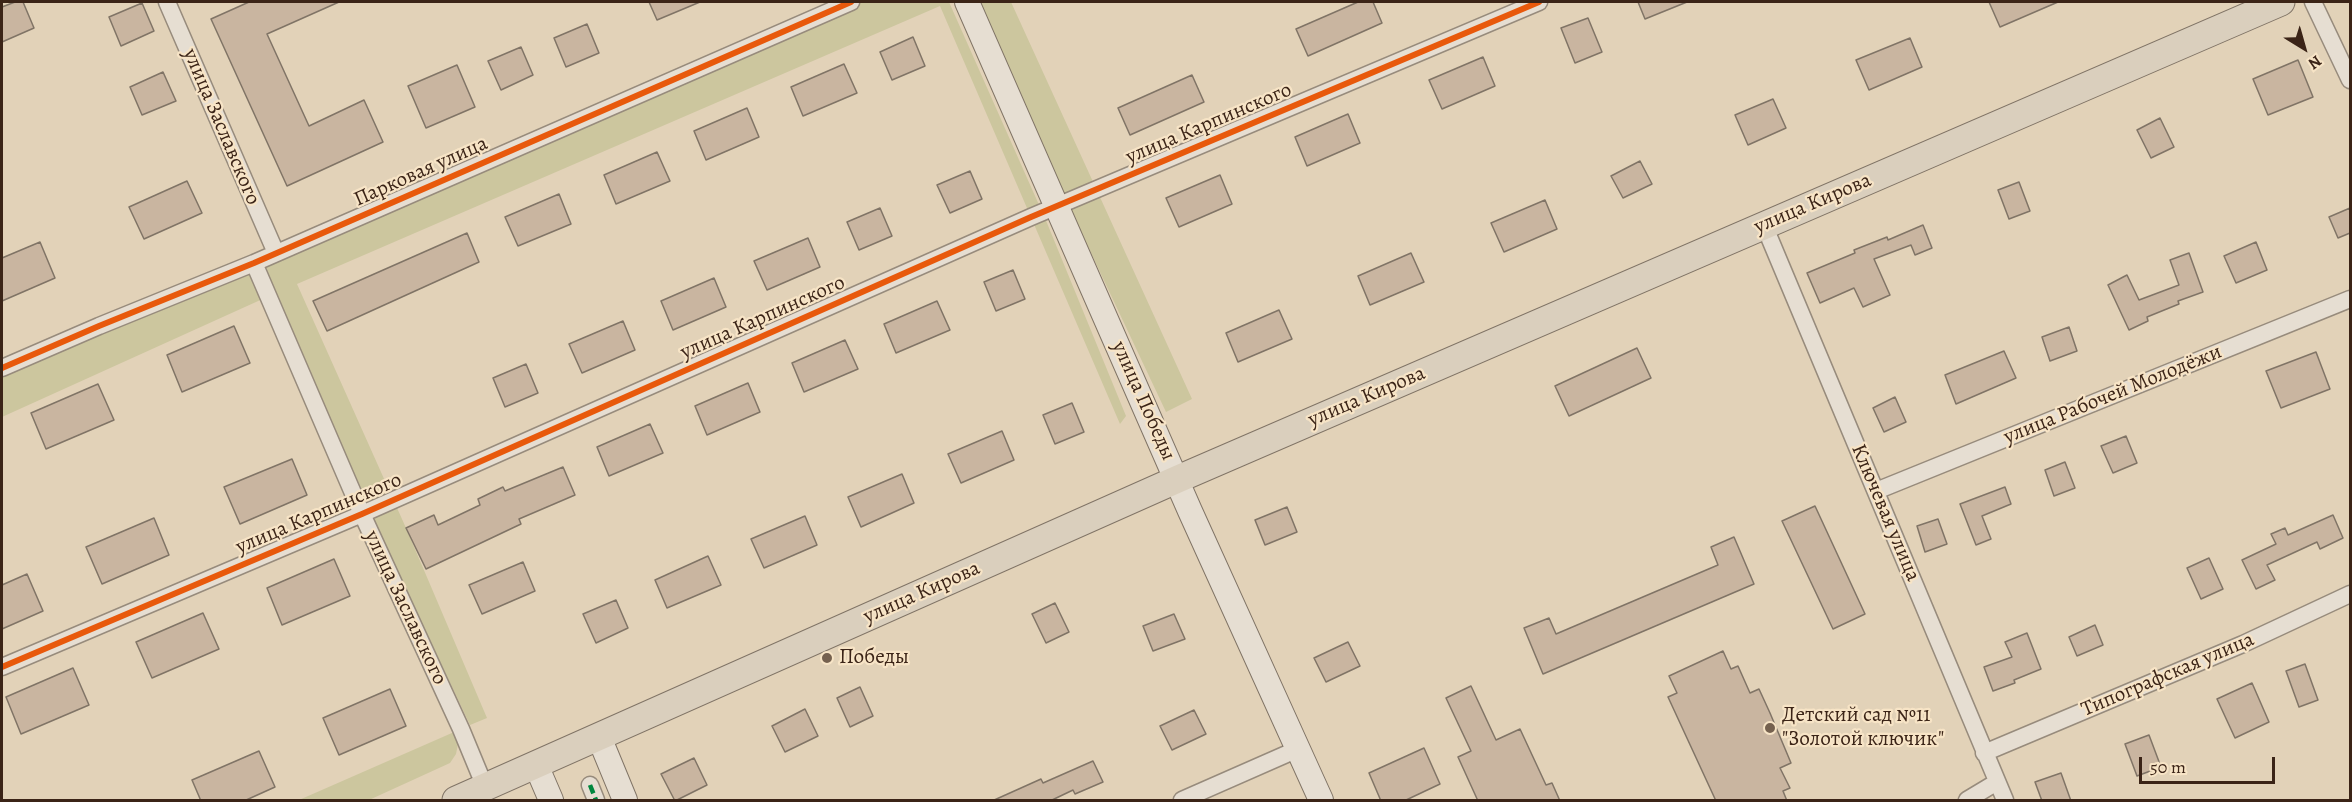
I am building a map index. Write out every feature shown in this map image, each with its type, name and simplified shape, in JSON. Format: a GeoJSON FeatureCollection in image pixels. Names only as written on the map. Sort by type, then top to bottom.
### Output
{"type":"FeatureCollection","features":[{"type":"Feature","properties":{"kind":"main road","name":"улица Победы"},"geometry":{"type":"LineString","coordinates":[[967,2],[1321,801]]}},
{"type":"Feature","properties":{"kind":"main road","name":"улица Кирова"},"geometry":{"type":"LineString","coordinates":[[456,801],[1178,479],[2281,2]]}},
{"type":"Feature","properties":{"kind":"main road"},"geometry":{"type":"LineString","coordinates":[[599,737],[625,801]]}},
{"type":"Feature","properties":{"kind":"main road"},"geometry":{"type":"LineString","coordinates":[[536,765],[551,801]]}},
{"type":"Feature","properties":{"kind":"street","name":"улица Заславского"},"geometry":{"type":"LineString","coordinates":[[167,2],[276,253]]}},
{"type":"Feature","properties":{"kind":"street","name":"Парковая улица"},"geometry":{"type":"LineString","coordinates":[[2,368],[254,263],[851,2]]}},
{"type":"Feature","properties":{"kind":"street","name":"улица Карпинского"},"geometry":{"type":"LineString","coordinates":[[2,667],[362,514],[1057,207],[1539,2]]}},
{"type":"Feature","properties":{"kind":"street"},"geometry":{"type":"LineString","coordinates":[[2313,2],[2350,80]]}},
{"type":"Feature","properties":{"kind":"street","name":"Ключевая улица"},"geometry":{"type":"LineString","coordinates":[[1764,225],[2005,801]]}},
{"type":"Feature","properties":{"kind":"street","name":"улица Заславского"},"geometry":{"type":"LineString","coordinates":[[254,263],[362,514],[461,729],[485,787]]}},
{"type":"Feature","properties":{"kind":"street","name":"улица Рабочей Молодёжи"},"geometry":{"type":"LineString","coordinates":[[1876,491],[2350,299]]}},
{"type":"Feature","properties":{"kind":"street","name":"Типографская улица"},"geometry":{"type":"LineString","coordinates":[[1984,753],[2243,644],[2350,594]]}},
{"type":"Feature","properties":{"kind":"street"},"geometry":{"type":"LineString","coordinates":[[1182,801],[1298,749]]}},
{"type":"Feature","properties":{"kind":"street"},"geometry":{"type":"LineString","coordinates":[[1967,801],[1996,782]]}},
{"type":"Feature","properties":{"kind":"shaded area"},"geometry":{"type":"Polygon","coordinates":[[[851,2],[949,2],[1047,223],[1126,416],[1120,424],[940,6],[297,284],[406,528],[487,718],[470,725],[267,297],[2,417],[2,372],[851,2]]]}},
{"type":"Feature","properties":{"kind":"shaded area"},"geometry":{"type":"Polygon","coordinates":[[[978,2],[1011,2],[1192,399],[1166,412],[1083,236],[978,2]]]}},
{"type":"Feature","properties":{"kind":"shaded area"},"geometry":{"type":"Polygon","coordinates":[[[461,729],[456,754],[450,763],[369,800],[299,800],[461,729]]]}},
{"type":"Feature","properties":{"kind":"building"},"geometry":{"type":"Polygon","coordinates":[[[15,2],[23,2],[34,28],[2,42],[2,7],[15,2]]]}},
{"type":"Feature","properties":{"kind":"building"},"geometry":{"type":"Polygon","coordinates":[[[249,2],[339,2],[267,34],[309,126],[364,100],[383,142],[287,186],[211,19],[249,2]]]}},
{"type":"Feature","properties":{"kind":"building"},"geometry":{"type":"Polygon","coordinates":[[[649,2],[700,2],[657,20],[649,2]]]}},
{"type":"Feature","properties":{"kind":"building"},"geometry":{"type":"Polygon","coordinates":[[[1358,2],[1373,2],[1382,23],[1308,56],[1296,29],[1358,2]]]}},
{"type":"Feature","properties":{"kind":"building"},"geometry":{"type":"Polygon","coordinates":[[[1638,2],[1687,2],[1645,19],[1638,2]]]}},
{"type":"Feature","properties":{"kind":"building"},"geometry":{"type":"Polygon","coordinates":[[[1989,2],[2058,2],[2000,27],[1989,2]]]}},
{"type":"Feature","properties":{"kind":"building"},"geometry":{"type":"Polygon","coordinates":[[[142,3],[154,31],[121,46],[109,17],[142,3]]]}},
{"type":"Feature","properties":{"kind":"building"},"geometry":{"type":"Polygon","coordinates":[[[1588,18],[1602,52],[1575,63],[1561,28],[1588,18]]]}},
{"type":"Feature","properties":{"kind":"building"},"geometry":{"type":"Polygon","coordinates":[[[587,24],[599,53],[566,67],[554,38],[587,24]]]}},
{"type":"Feature","properties":{"kind":"building"},"geometry":{"type":"Polygon","coordinates":[[[913,37],[925,66],[892,80],[880,52],[913,37]]]}},
{"type":"Feature","properties":{"kind":"building"},"geometry":{"type":"Polygon","coordinates":[[[1910,38],[1922,67],[1869,90],[1856,60],[1910,38]]]}},
{"type":"Feature","properties":{"kind":"building"},"geometry":{"type":"Polygon","coordinates":[[[521,47],[533,75],[501,90],[488,61],[521,47]]]}},
{"type":"Feature","properties":{"kind":"building"},"geometry":{"type":"Polygon","coordinates":[[[1483,57],[1495,86],[1442,109],[1429,80],[1483,57]]]}},
{"type":"Feature","properties":{"kind":"building"},"geometry":{"type":"Polygon","coordinates":[[[2298,60],[2313,97],[2268,115],[2253,79],[2298,60]]]}},
{"type":"Feature","properties":{"kind":"building"},"geometry":{"type":"Polygon","coordinates":[[[844,64],[857,93],[803,116],[791,87],[844,64]]]}},
{"type":"Feature","properties":{"kind":"building"},"geometry":{"type":"Polygon","coordinates":[[[457,65],[475,107],[426,128],[408,86],[457,65]]]}},
{"type":"Feature","properties":{"kind":"building"},"geometry":{"type":"Polygon","coordinates":[[[163,72],[176,101],[142,115],[130,87],[163,72]]]}},
{"type":"Feature","properties":{"kind":"building"},"geometry":{"type":"Polygon","coordinates":[[[1192,75],[1204,102],[1130,135],[1118,108],[1192,75]]]}},
{"type":"Feature","properties":{"kind":"building"},"geometry":{"type":"Polygon","coordinates":[[[1773,99],[1786,128],[1748,145],[1735,115],[1773,99]]]}},
{"type":"Feature","properties":{"kind":"building"},"geometry":{"type":"Polygon","coordinates":[[[747,108],[759,137],[706,160],[694,131],[747,108]]]}},
{"type":"Feature","properties":{"kind":"building"},"geometry":{"type":"Polygon","coordinates":[[[1348,114],[1360,143],[1307,166],[1295,137],[1348,114]]]}},
{"type":"Feature","properties":{"kind":"building"},"geometry":{"type":"Polygon","coordinates":[[[2160,118],[2174,147],[2151,158],[2137,130],[2160,118]]]}},
{"type":"Feature","properties":{"kind":"building"},"geometry":{"type":"Polygon","coordinates":[[[657,152],[670,181],[616,204],[604,175],[657,152]]]}},
{"type":"Feature","properties":{"kind":"building"},"geometry":{"type":"Polygon","coordinates":[[[1640,161],[1652,184],[1623,198],[1611,176],[1640,161]]]}},
{"type":"Feature","properties":{"kind":"building"},"geometry":{"type":"Polygon","coordinates":[[[970,171],[982,199],[950,213],[937,185],[970,171]]]}},
{"type":"Feature","properties":{"kind":"building"},"geometry":{"type":"Polygon","coordinates":[[[1220,175],[1232,204],[1179,227],[1166,198],[1220,175]]]}},
{"type":"Feature","properties":{"kind":"building"},"geometry":{"type":"Polygon","coordinates":[[[187,181],[202,213],[144,239],[129,207],[187,181]]]}},
{"type":"Feature","properties":{"kind":"building"},"geometry":{"type":"Polygon","coordinates":[[[2019,182],[2030,211],[2009,219],[1998,190],[2019,182]]]}},
{"type":"Feature","properties":{"kind":"building"},"geometry":{"type":"Polygon","coordinates":[[[559,194],[571,224],[518,246],[505,217],[559,194]]]}},
{"type":"Feature","properties":{"kind":"building"},"geometry":{"type":"Polygon","coordinates":[[[1545,200],[1557,229],[1504,252],[1491,223],[1545,200]]]}},
{"type":"Feature","properties":{"kind":"building"},"geometry":{"type":"Polygon","coordinates":[[[880,208],[892,236],[859,250],[847,222],[880,208]]]}},
{"type":"Feature","properties":{"kind":"building"},"geometry":{"type":"Polygon","coordinates":[[[2350,208],[2350,233],[2338,238],[2329,217],[2350,208]]]}},
{"type":"Feature","properties":{"kind":"building"},"geometry":{"type":"Polygon","coordinates":[[[1923,225],[1932,248],[1915,255],[1911,245],[1874,259],[1890,295],[1863,307],[1854,288],[1820,303],[1807,273],[1855,253],[1854,250],[1887,237],[1888,240],[1923,225]]]}},
{"type":"Feature","properties":{"kind":"building"},"geometry":{"type":"Polygon","coordinates":[[[467,233],[479,262],[327,331],[313,301],[467,233]]]}},
{"type":"Feature","properties":{"kind":"building"},"geometry":{"type":"Polygon","coordinates":[[[808,238],[820,267],[767,290],[754,261],[808,238]]]}},
{"type":"Feature","properties":{"kind":"building"},"geometry":{"type":"Polygon","coordinates":[[[40,242],[55,278],[2,301],[2,258],[40,242]]]}},
{"type":"Feature","properties":{"kind":"building"},"geometry":{"type":"Polygon","coordinates":[[[2256,242],[2267,270],[2236,283],[2224,256],[2256,242]]]}},
{"type":"Feature","properties":{"kind":"building"},"geometry":{"type":"Polygon","coordinates":[[[1411,253],[1424,282],[1370,305],[1358,276],[1411,253]]]}},
{"type":"Feature","properties":{"kind":"building"},"geometry":{"type":"Polygon","coordinates":[[[2189,253],[2203,292],[2178,301],[2179,304],[2147,317],[2148,321],[2129,330],[2108,285],[2127,275],[2139,300],[2179,285],[2170,260],[2189,253]]]}},
{"type":"Feature","properties":{"kind":"building"},"geometry":{"type":"Polygon","coordinates":[[[1013,270],[1025,299],[996,311],[984,282],[1013,270]]]}},
{"type":"Feature","properties":{"kind":"building"},"geometry":{"type":"Polygon","coordinates":[[[714,278],[726,307],[673,330],[661,301],[714,278]]]}},
{"type":"Feature","properties":{"kind":"building"},"geometry":{"type":"Polygon","coordinates":[[[937,301],[950,330],[896,353],[884,324],[937,301]]]}},
{"type":"Feature","properties":{"kind":"building"},"geometry":{"type":"Polygon","coordinates":[[[1279,310],[1292,339],[1238,362],[1226,333],[1279,310]]]}},
{"type":"Feature","properties":{"kind":"building"},"geometry":{"type":"Polygon","coordinates":[[[623,321],[635,350],[582,373],[569,344],[623,321]]]}},
{"type":"Feature","properties":{"kind":"building"},"geometry":{"type":"Polygon","coordinates":[[[234,326],[250,363],[182,392],[167,355],[234,326]]]}},
{"type":"Feature","properties":{"kind":"building"},"geometry":{"type":"Polygon","coordinates":[[[2069,327],[2077,351],[2050,361],[2042,337],[2069,327]]]}},
{"type":"Feature","properties":{"kind":"building"},"geometry":{"type":"Polygon","coordinates":[[[845,340],[858,369],[804,392],[792,363],[845,340]]]}},
{"type":"Feature","properties":{"kind":"building"},"geometry":{"type":"Polygon","coordinates":[[[1637,348],[1651,378],[1569,416],[1555,386],[1637,348]]]}},
{"type":"Feature","properties":{"kind":"building"},"geometry":{"type":"Polygon","coordinates":[[[2004,351],[2016,378],[1956,404],[1945,375],[2004,351]]]}},
{"type":"Feature","properties":{"kind":"building"},"geometry":{"type":"Polygon","coordinates":[[[2316,352],[2330,389],[2281,408],[2266,371],[2316,352]]]}},
{"type":"Feature","properties":{"kind":"building"},"geometry":{"type":"Polygon","coordinates":[[[526,364],[538,393],[505,407],[493,378],[526,364]]]}},
{"type":"Feature","properties":{"kind":"building"},"geometry":{"type":"Polygon","coordinates":[[[748,383],[760,412],[707,435],[695,406],[748,383]]]}},
{"type":"Feature","properties":{"kind":"building"},"geometry":{"type":"Polygon","coordinates":[[[98,384],[114,420],[46,449],[31,413],[98,384]]]}},
{"type":"Feature","properties":{"kind":"building"},"geometry":{"type":"Polygon","coordinates":[[[1895,397],[1906,422],[1884,432],[1873,408],[1895,397]]]}},
{"type":"Feature","properties":{"kind":"building"},"geometry":{"type":"Polygon","coordinates":[[[1072,403],[1084,432],[1055,444],[1043,415],[1072,403]]]}},
{"type":"Feature","properties":{"kind":"building"},"geometry":{"type":"Polygon","coordinates":[[[650,424],[663,453],[609,476],[597,447],[650,424]]]}},
{"type":"Feature","properties":{"kind":"building"},"geometry":{"type":"Polygon","coordinates":[[[1002,431],[1014,460],[961,483],[948,454],[1002,431]]]}},
{"type":"Feature","properties":{"kind":"building"},"geometry":{"type":"Polygon","coordinates":[[[2126,436],[2137,463],[2113,473],[2101,446],[2126,436]]]}},
{"type":"Feature","properties":{"kind":"building"},"geometry":{"type":"Polygon","coordinates":[[[292,459],[307,495],[240,524],[224,487],[292,459]]]}},
{"type":"Feature","properties":{"kind":"building"},"geometry":{"type":"Polygon","coordinates":[[[2065,462],[2075,488],[2054,496],[2045,470],[2065,462]]]}},
{"type":"Feature","properties":{"kind":"building"},"geometry":{"type":"Polygon","coordinates":[[[563,467],[575,495],[519,519],[521,524],[426,569],[406,528],[434,515],[438,525],[480,505],[478,499],[503,487],[505,491],[563,467]]]}},
{"type":"Feature","properties":{"kind":"building"},"geometry":{"type":"Polygon","coordinates":[[[902,474],[914,503],[861,527],[848,497],[902,474]]]}},
{"type":"Feature","properties":{"kind":"building"},"geometry":{"type":"Polygon","coordinates":[[[2005,487],[2011,504],[1982,516],[1991,539],[1976,545],[1960,504],[2005,487]]]}},
{"type":"Feature","properties":{"kind":"building"},"geometry":{"type":"Polygon","coordinates":[[[1815,506],[1865,614],[1833,629],[1782,521],[1815,506]]]}},
{"type":"Feature","properties":{"kind":"building"},"geometry":{"type":"Polygon","coordinates":[[[1287,507],[1297,532],[1265,545],[1255,520],[1287,507]]]}},
{"type":"Feature","properties":{"kind":"building"},"geometry":{"type":"Polygon","coordinates":[[[2333,515],[2343,538],[2320,549],[2317,542],[2267,565],[2275,580],[2256,589],[2242,560],[2276,544],[2271,534],[2285,528],[2288,535],[2333,515]]]}},
{"type":"Feature","properties":{"kind":"building"},"geometry":{"type":"Polygon","coordinates":[[[805,516],[817,545],[764,568],[751,539],[805,516]]]}},
{"type":"Feature","properties":{"kind":"building"},"geometry":{"type":"Polygon","coordinates":[[[154,518],[169,555],[102,584],[86,547],[154,518]]]}},
{"type":"Feature","properties":{"kind":"building"},"geometry":{"type":"Polygon","coordinates":[[[1938,519],[1947,544],[1925,552],[1917,526],[1938,519]]]}},
{"type":"Feature","properties":{"kind":"building"},"geometry":{"type":"Polygon","coordinates":[[[1734,537],[1754,584],[1543,674],[1524,628],[1549,618],[1556,634],[1718,565],[1711,547],[1734,537]]]}},
{"type":"Feature","properties":{"kind":"building"},"geometry":{"type":"Polygon","coordinates":[[[708,556],[721,585],[667,608],[655,580],[708,556]]]}},
{"type":"Feature","properties":{"kind":"building"},"geometry":{"type":"Polygon","coordinates":[[[2209,558],[2223,589],[2201,599],[2187,568],[2209,558]]]}},
{"type":"Feature","properties":{"kind":"building"},"geometry":{"type":"Polygon","coordinates":[[[334,559],[350,596],[282,625],[267,588],[334,559]]]}},
{"type":"Feature","properties":{"kind":"building"},"geometry":{"type":"Polygon","coordinates":[[[523,562],[535,591],[482,614],[469,585],[523,562]]]}},
{"type":"Feature","properties":{"kind":"building"},"geometry":{"type":"Polygon","coordinates":[[[27,574],[43,611],[2,629],[2,585],[27,574]]]}},
{"type":"Feature","properties":{"kind":"building"},"geometry":{"type":"Polygon","coordinates":[[[616,600],[628,628],[596,643],[583,614],[616,600]]]}},
{"type":"Feature","properties":{"kind":"building"},"geometry":{"type":"Polygon","coordinates":[[[1055,603],[1069,632],[1046,643],[1032,614],[1055,603]]]}},
{"type":"Feature","properties":{"kind":"building"},"geometry":{"type":"Polygon","coordinates":[[[203,613],[219,649],[152,678],[136,642],[203,613]]]}},
{"type":"Feature","properties":{"kind":"building"},"geometry":{"type":"Polygon","coordinates":[[[1174,614],[1185,639],[1153,651],[1143,626],[1174,614]]]}},
{"type":"Feature","properties":{"kind":"building"},"geometry":{"type":"Polygon","coordinates":[[[2095,625],[2103,645],[2077,656],[2069,637],[2095,625]]]}},
{"type":"Feature","properties":{"kind":"building"},"geometry":{"type":"Polygon","coordinates":[[[2027,633],[2041,669],[2014,680],[2015,683],[1993,691],[1984,667],[2012,657],[2005,642],[2027,633]]]}},
{"type":"Feature","properties":{"kind":"building"},"geometry":{"type":"Polygon","coordinates":[[[1348,642],[1360,666],[1326,682],[1314,658],[1348,642]]]}},
{"type":"Feature","properties":{"kind":"building"},"geometry":{"type":"Polygon","coordinates":[[[1723,651],[1731,669],[1738,666],[1750,693],[1759,689],[1770,713],[1791,763],[1780,768],[1790,788],[1783,791],[1787,801],[1716,801],[1668,697],[1677,693],[1669,676],[1723,651]]]}},
{"type":"Feature","properties":{"kind":"building"},"geometry":{"type":"Polygon","coordinates":[[[2305,664],[2318,700],[2299,707],[2286,671],[2305,664]]]}},
{"type":"Feature","properties":{"kind":"building"},"geometry":{"type":"Polygon","coordinates":[[[73,668],[89,705],[21,734],[6,697],[73,668]]]}},
{"type":"Feature","properties":{"kind":"building"},"geometry":{"type":"Polygon","coordinates":[[[2252,683],[2269,722],[2235,738],[2217,699],[2252,683]]]}},
{"type":"Feature","properties":{"kind":"building"},"geometry":{"type":"Polygon","coordinates":[[[1471,686],[1496,740],[1520,729],[1546,785],[1552,783],[1560,801],[1478,801],[1458,757],[1471,751],[1446,698],[1471,686]]]}},
{"type":"Feature","properties":{"kind":"building"},"geometry":{"type":"Polygon","coordinates":[[[860,687],[873,716],[850,727],[837,698],[860,687]]]}},
{"type":"Feature","properties":{"kind":"building"},"geometry":{"type":"Polygon","coordinates":[[[390,689],[406,726],[339,755],[323,718],[390,689]]]}},
{"type":"Feature","properties":{"kind":"building"},"geometry":{"type":"Polygon","coordinates":[[[805,709],[818,736],[785,752],[772,726],[805,709]]]}},
{"type":"Feature","properties":{"kind":"building"},"geometry":{"type":"Polygon","coordinates":[[[1194,710],[1206,734],[1172,750],[1160,726],[1194,710]]]}},
{"type":"Feature","properties":{"kind":"building"},"geometry":{"type":"Polygon","coordinates":[[[2149,735],[2161,767],[2137,776],[2125,744],[2149,735]]]}},
{"type":"Feature","properties":{"kind":"building"},"geometry":{"type":"Polygon","coordinates":[[[1424,748],[1440,784],[1404,801],[1381,801],[1369,773],[1424,748]]]}},
{"type":"Feature","properties":{"kind":"building"},"geometry":{"type":"Polygon","coordinates":[[[259,751],[275,787],[244,801],[201,801],[192,780],[259,751]]]}},
{"type":"Feature","properties":{"kind":"building"},"geometry":{"type":"Polygon","coordinates":[[[694,758],[707,785],[675,801],[661,774],[694,758]]]}},
{"type":"Feature","properties":{"kind":"building"},"geometry":{"type":"Polygon","coordinates":[[[1093,761],[1103,782],[1075,794],[1073,790],[1050,801],[992,801],[1041,779],[1043,783],[1093,761]]]}},
{"type":"Feature","properties":{"kind":"building"},"geometry":{"type":"Polygon","coordinates":[[[2061,773],[2071,801],[2042,801],[2035,782],[2061,773]]]}},
{"type":"Feature","properties":{"kind":"marked path"},"geometry":{"type":"LineString","coordinates":[[590,785],[596,800]]}},
{"type":"Feature","properties":{"kind":"cycle path"},"geometry":{"type":"LineString","coordinates":[[2,368],[254,263],[851,2]]}},
{"type":"Feature","properties":{"kind":"cycle path"},"geometry":{"type":"LineString","coordinates":[[2,667],[362,514],[1031,217],[1539,2]]}},
{"type":"Feature","properties":{"kind":"place","name":"Победы"},"geometry":{"type":"Point","coordinates":[827,658]}},
{"type":"Feature","properties":{"kind":"place","name":"Детский сад №11 \"Золотой ключик\""},"geometry":{"type":"Point","coordinates":[1770,728]}}]}
